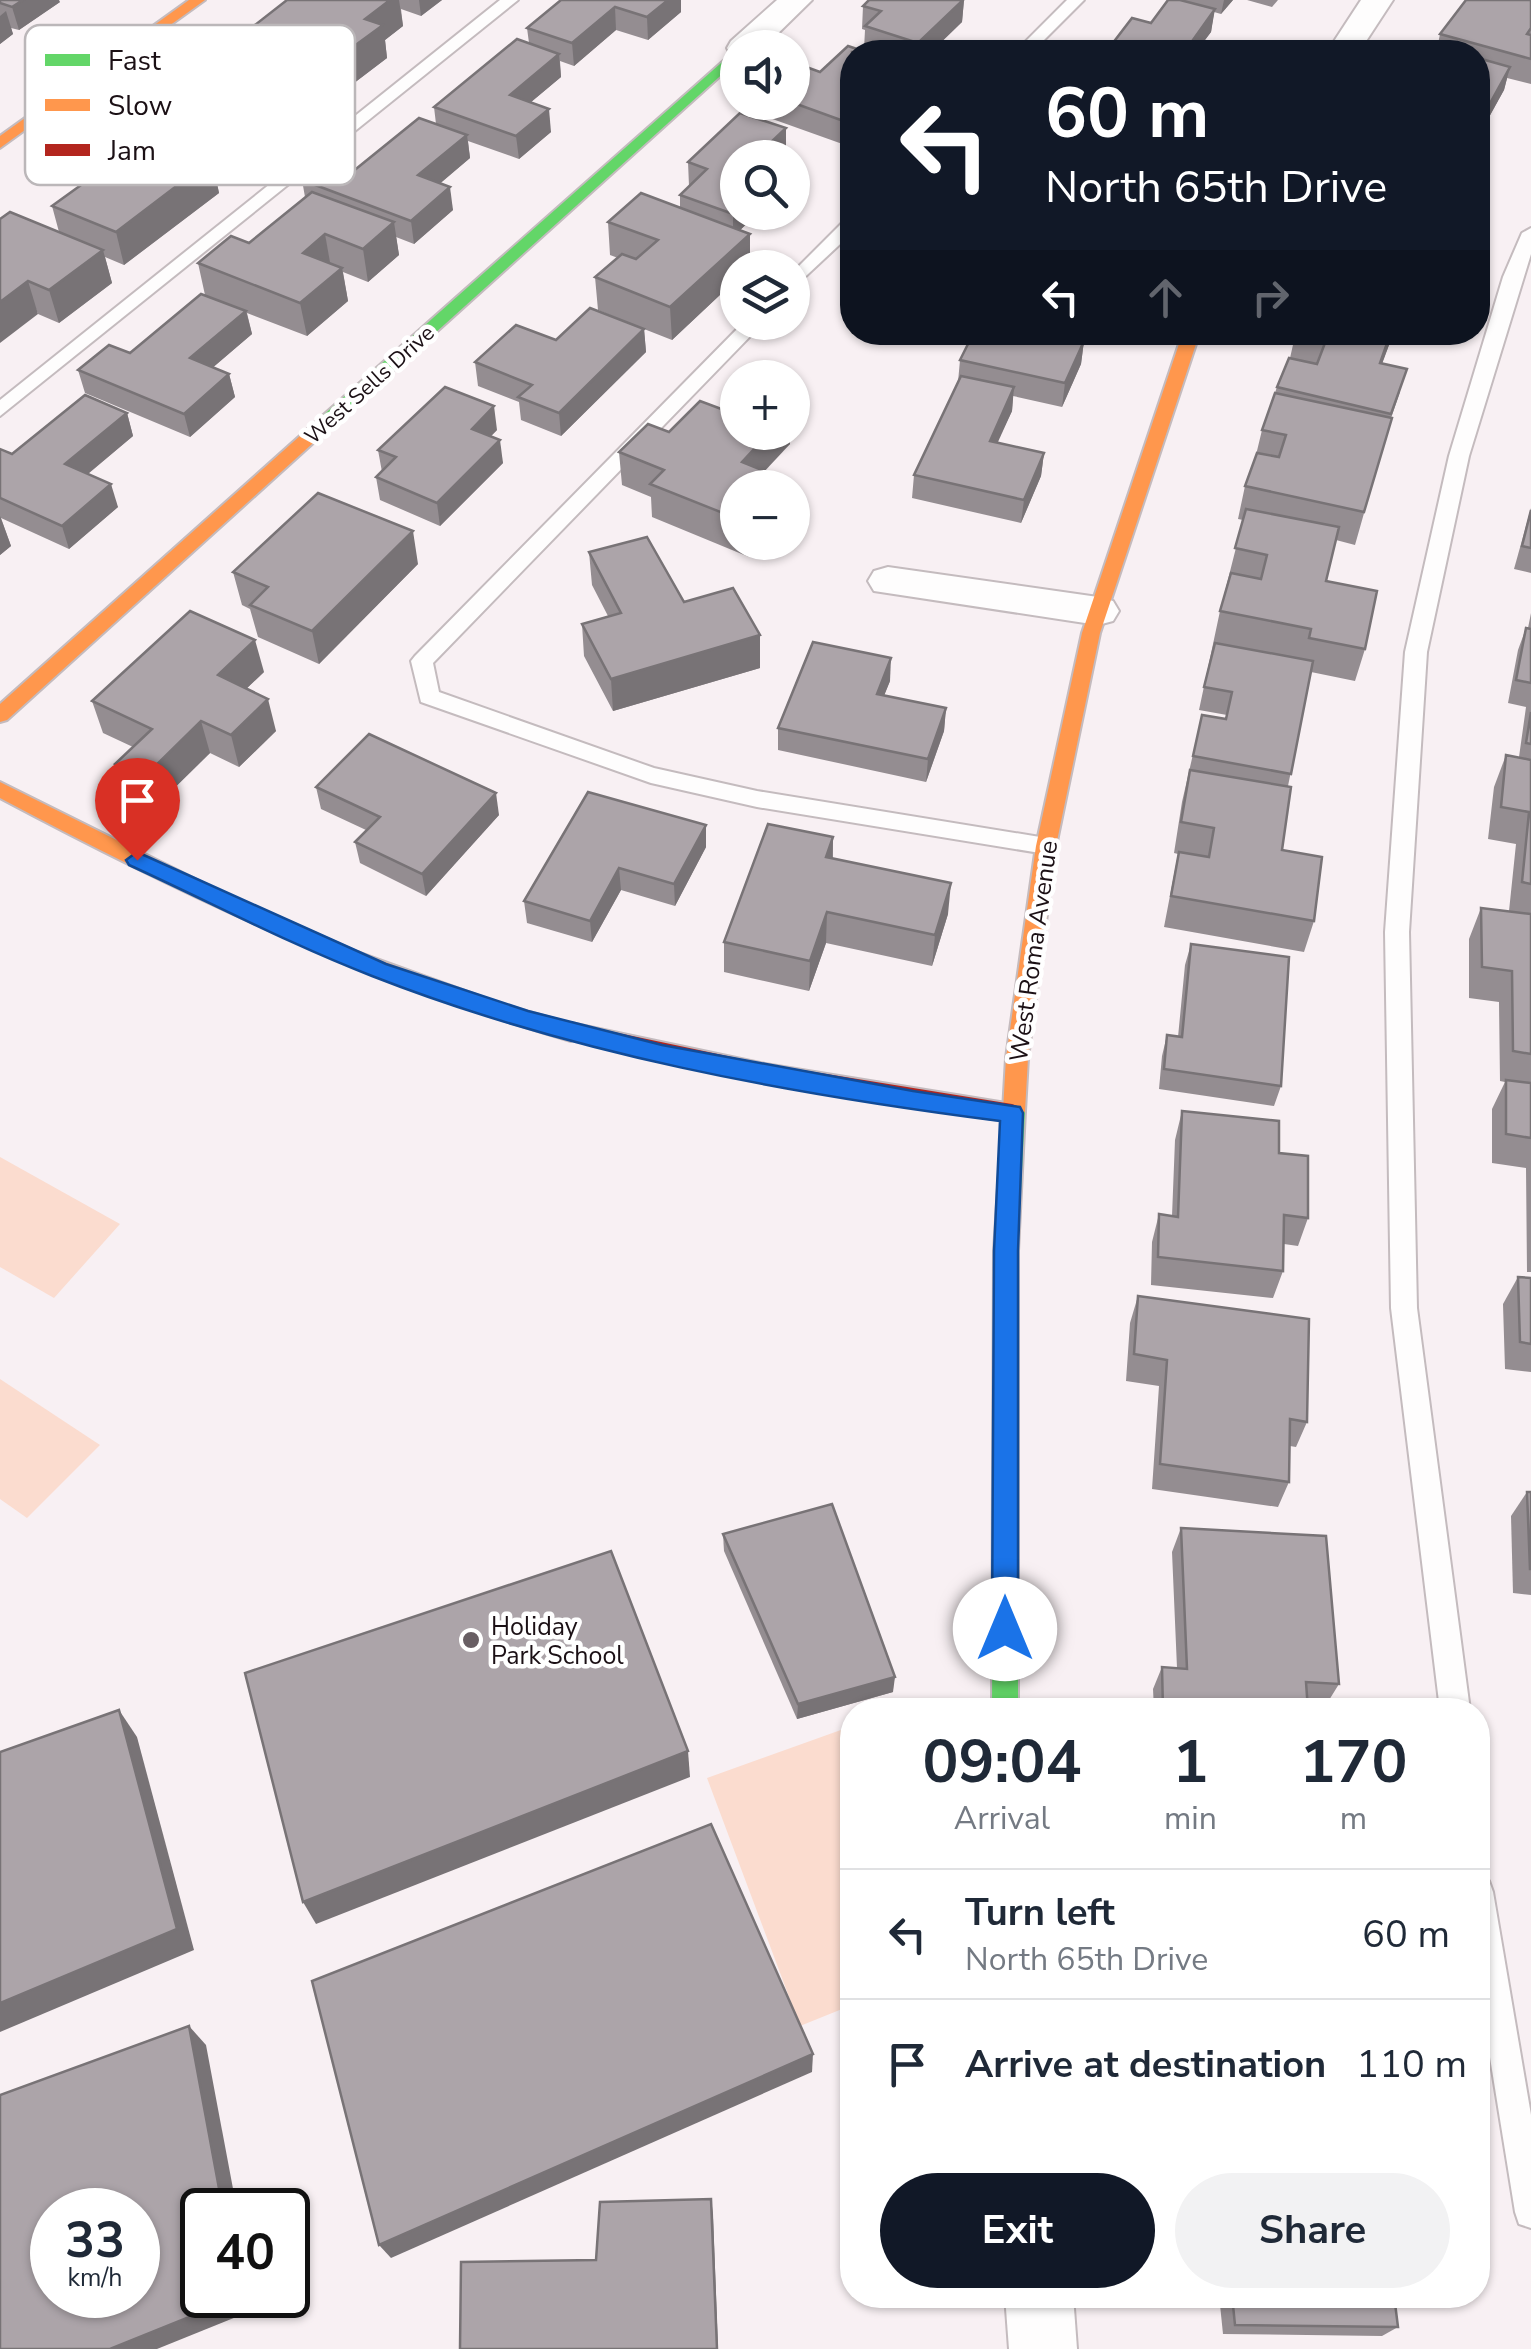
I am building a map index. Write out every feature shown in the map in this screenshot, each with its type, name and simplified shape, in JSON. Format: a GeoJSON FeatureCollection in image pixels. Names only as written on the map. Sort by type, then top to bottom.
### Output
{"type":"FeatureCollection","features":[{"type":"Feature","properties":{"kind":"street"},"geometry":{"type":"LineString","coordinates":[[163,25],[198,0]]}},
{"type":"Feature","properties":{"kind":"street","name":"West Sells Drive"},"geometry":{"type":"LineString","coordinates":[[762,30],[796,0]]}},
{"type":"Feature","properties":{"kind":"street"},"geometry":{"type":"LineString","coordinates":[[1351,40],[1377,0]]}},
{"type":"Feature","properties":{"kind":"street","name":"West Sells Drive"},"geometry":{"type":"LineString","coordinates":[[0,715],[720,68]]}},
{"type":"Feature","properties":{"kind":"street"},"geometry":{"type":"LineString","coordinates":[[0,142],[25,124]]}},
{"type":"Feature","properties":{"kind":"street","name":"West Roma Avenue"},"geometry":{"type":"LineString","coordinates":[[1005,1698],[1006,1251],[1012,1113],[1046,846],[1098,612],[1186,345]]}},
{"type":"Feature","properties":{"kind":"street"},"geometry":{"type":"LineString","coordinates":[[888,581],[1098,612]]}},
{"type":"Feature","properties":{"kind":"street"},"geometry":{"type":"LineString","coordinates":[[0,789],[102,844],[379,970],[528,1019],[662,1054],[913,1100],[1012,1113]]}},
{"type":"Feature","properties":{"kind":"street"},"geometry":{"type":"LineString","coordinates":[[1040,2308],[1043,2349]]}},
{"type":"Feature","properties":{"kind":"lane"},"geometry":{"type":"LineString","coordinates":[[355,125],[510,0]]}},
{"type":"Feature","properties":{"kind":"lane"},"geometry":{"type":"LineString","coordinates":[[1036,40],[1076,0]]}},
{"type":"Feature","properties":{"kind":"lane"},"geometry":{"type":"LineString","coordinates":[[0,410],[280,185]]}},
{"type":"Feature","properties":{"kind":"lane"},"geometry":{"type":"LineString","coordinates":[[1453,1698],[1404,1308],[1397,932],[1416,652],[1459,456],[1512,277],[1531,233]]}},
{"type":"Feature","properties":{"kind":"lane"},"geometry":{"type":"LineString","coordinates":[[810,266],[840,235]]}},
{"type":"Feature","properties":{"kind":"lane"},"geometry":{"type":"LineString","coordinates":[[737,340],[422,661],[429,697],[651,775],[757,799],[1046,846]]}},
{"type":"Feature","properties":{"kind":"lane"},"geometry":{"type":"LineString","coordinates":[[1490,1964],[1531,2212]]}},
{"type":"Feature","properties":{"kind":"shaded area"},"geometry":{"type":"Polygon","coordinates":[[[0,1157],[120,1224],[54,1298],[0,1267],[0,1157]]]}},
{"type":"Feature","properties":{"kind":"shaded area"},"geometry":{"type":"Polygon","coordinates":[[[0,1379],[100,1445],[27,1518],[0,1499],[0,1379]]]}},
{"type":"Feature","properties":{"kind":"shaded area"},"geometry":{"type":"Polygon","coordinates":[[[840,1730],[840,2010],[800,2026],[707,1778],[840,1730]]]}},
{"type":"Feature","properties":{"kind":"building"},"geometry":{"type":"Polygon","coordinates":[[[0,0],[23,0],[12,7],[0,0]]]}},
{"type":"Feature","properties":{"kind":"building"},"geometry":{"type":"Polygon","coordinates":[[[287,0],[390,0],[365,19],[383,25],[355,45],[355,25],[255,25],[287,0]]]}},
{"type":"Feature","properties":{"kind":"building"},"geometry":{"type":"Polygon","coordinates":[[[561,0],[668,0],[647,17],[615,7],[572,43],[527,28],[561,0]]]}},
{"type":"Feature","properties":{"kind":"building"},"geometry":{"type":"Polygon","coordinates":[[[869,0],[963,0],[921,40],[909,40],[865,26],[881,11],[863,6],[869,0]]]}},
{"type":"Feature","properties":{"kind":"building"},"geometry":{"type":"Polygon","coordinates":[[[1168,0],[1215,9],[1193,40],[1115,40],[1132,18],[1151,23],[1168,0]]]}},
{"type":"Feature","properties":{"kind":"building"},"geometry":{"type":"Polygon","coordinates":[[[1466,0],[1531,0],[1531,28],[1527,34],[1531,35],[1531,59],[1490,48],[1490,40],[1462,40],[1440,34],[1466,0]]]}},
{"type":"Feature","properties":{"kind":"building"},"geometry":{"type":"Polygon","coordinates":[[[517,39],[559,54],[510,95],[549,109],[516,136],[434,107],[517,39]]]}},
{"type":"Feature","properties":{"kind":"building"},"geometry":{"type":"Polygon","coordinates":[[[840,53],[840,120],[810,109],[810,68],[820,72],[840,53]]]}},
{"type":"Feature","properties":{"kind":"building"},"geometry":{"type":"Polygon","coordinates":[[[1490,61],[1510,67],[1490,103],[1490,61]]]}},
{"type":"Feature","properties":{"kind":"building"},"geometry":{"type":"Polygon","coordinates":[[[419,118],[467,135],[418,175],[450,187],[411,221],[315,185],[355,185],[355,170],[419,118]]]}},
{"type":"Feature","properties":{"kind":"building"},"geometry":{"type":"Polygon","coordinates":[[[733,120],[761,120],[786,128],[773,140],[720,140],[720,209],[680,195],[707,169],[688,162],[733,120]]]}},
{"type":"Feature","properties":{"kind":"building"},"geometry":{"type":"Polygon","coordinates":[[[81,185],[178,185],[116,232],[52,206],[81,185]]]}},
{"type":"Feature","properties":{"kind":"building"},"geometry":{"type":"Polygon","coordinates":[[[312,192],[394,222],[363,249],[325,234],[303,253],[342,268],[300,303],[198,263],[231,236],[249,243],[312,192]]]}},
{"type":"Feature","properties":{"kind":"building"},"geometry":{"type":"Polygon","coordinates":[[[641,193],[720,223],[720,230],[750,234],[732,250],[720,250],[720,261],[670,307],[595,277],[622,254],[636,259],[658,240],[608,222],[641,193]]]}},
{"type":"Feature","properties":{"kind":"building"},"geometry":{"type":"Polygon","coordinates":[[[10,212],[103,250],[49,290],[28,281],[0,302],[0,219],[10,212]]]}},
{"type":"Feature","properties":{"kind":"building"},"geometry":{"type":"Polygon","coordinates":[[[201,294],[246,311],[190,358],[229,374],[184,414],[78,370],[109,345],[130,353],[201,294]]]}},
{"type":"Feature","properties":{"kind":"building"},"geometry":{"type":"Polygon","coordinates":[[[590,308],[644,329],[559,413],[518,397],[532,385],[475,362],[516,325],[556,340],[590,308]]]}},
{"type":"Feature","properties":{"kind":"building"},"geometry":{"type":"Polygon","coordinates":[[[968,345],[1082,345],[1065,383],[960,360],[968,345]]]}},
{"type":"Feature","properties":{"kind":"building"},"geometry":{"type":"Polygon","coordinates":[[[1324,345],[1386,345],[1380,363],[1407,369],[1391,414],[1277,387],[1289,358],[1317,364],[1324,345]]]}},
{"type":"Feature","properties":{"kind":"building"},"geometry":{"type":"Polygon","coordinates":[[[961,376],[1014,387],[990,441],[1044,453],[1024,500],[914,475],[961,376]]]}},
{"type":"Feature","properties":{"kind":"building"},"geometry":{"type":"Polygon","coordinates":[[[445,387],[494,406],[472,429],[500,440],[437,503],[376,477],[396,457],[378,450],[445,387]]]}},
{"type":"Feature","properties":{"kind":"building"},"geometry":{"type":"Polygon","coordinates":[[[1275,393],[1392,418],[1364,512],[1245,486],[1257,453],[1279,457],[1286,435],[1262,430],[1275,393]]]}},
{"type":"Feature","properties":{"kind":"building"},"geometry":{"type":"Polygon","coordinates":[[[85,395],[127,413],[65,464],[111,484],[62,526],[0,498],[0,449],[12,454],[85,395]]]}},
{"type":"Feature","properties":{"kind":"building"},"geometry":{"type":"Polygon","coordinates":[[[700,401],[720,408],[720,450],[753,450],[742,462],[762,470],[720,470],[720,512],[650,484],[664,470],[619,452],[648,424],[669,432],[700,401]]]}},
{"type":"Feature","properties":{"kind":"building"},"geometry":{"type":"Polygon","coordinates":[[[318,493],[413,531],[312,631],[250,605],[268,587],[233,572],[318,493]]]}},
{"type":"Feature","properties":{"kind":"building"},"geometry":{"type":"Polygon","coordinates":[[[1246,509],[1339,527],[1326,581],[1377,591],[1365,649],[1309,638],[1311,629],[1220,611],[1231,573],[1261,579],[1267,555],[1235,548],[1246,509]]]}},
{"type":"Feature","properties":{"kind":"building"},"geometry":{"type":"Polygon","coordinates":[[[1531,510],[1531,548],[1522,546],[1531,510]]]}},
{"type":"Feature","properties":{"kind":"building"},"geometry":{"type":"Polygon","coordinates":[[[647,537],[684,602],[733,588],[760,635],[611,679],[582,624],[621,613],[589,552],[647,537]]]}},
{"type":"Feature","properties":{"kind":"building"},"geometry":{"type":"Polygon","coordinates":[[[190,611],[255,640],[218,675],[268,699],[231,735],[201,721],[143,778],[115,764],[152,729],[92,701],[190,611]]]}},
{"type":"Feature","properties":{"kind":"building"},"geometry":{"type":"Polygon","coordinates":[[[1526,628],[1531,629],[1531,683],[1516,680],[1526,628]]]}},
{"type":"Feature","properties":{"kind":"building"},"geometry":{"type":"Polygon","coordinates":[[[813,642],[891,658],[877,694],[946,708],[928,759],[778,728],[813,642]]]}},
{"type":"Feature","properties":{"kind":"building"},"geometry":{"type":"Polygon","coordinates":[[[1215,643],[1313,661],[1291,774],[1193,756],[1202,715],[1226,719],[1232,692],[1204,687],[1215,643]]]}},
{"type":"Feature","properties":{"kind":"building"},"geometry":{"type":"Polygon","coordinates":[[[1531,712],[1531,744],[1526,743],[1531,712]]]}},
{"type":"Feature","properties":{"kind":"building"},"geometry":{"type":"Polygon","coordinates":[[[369,734],[496,793],[422,874],[355,842],[380,817],[316,787],[369,734]]]}},
{"type":"Feature","properties":{"kind":"building"},"geometry":{"type":"Polygon","coordinates":[[[1506,755],[1531,760],[1531,884],[1522,882],[1529,812],[1501,807],[1506,755]]]}},
{"type":"Feature","properties":{"kind":"building"},"geometry":{"type":"Polygon","coordinates":[[[1190,770],[1291,787],[1282,850],[1322,857],[1314,921],[1171,896],[1179,852],[1209,857],[1214,828],[1181,822],[1190,770]]]}},
{"type":"Feature","properties":{"kind":"building"},"geometry":{"type":"Polygon","coordinates":[[[588,792],[706,825],[674,884],[619,868],[590,921],[524,901],[588,792]]]}},
{"type":"Feature","properties":{"kind":"building"},"geometry":{"type":"Polygon","coordinates":[[[768,824],[833,837],[826,857],[951,883],[935,935],[827,912],[810,961],[724,942],[768,824]]]}},
{"type":"Feature","properties":{"kind":"building"},"geometry":{"type":"Polygon","coordinates":[[[1481,908],[1531,914],[1531,1054],[1513,1051],[1512,971],[1482,967],[1481,908]]]}},
{"type":"Feature","properties":{"kind":"building"},"geometry":{"type":"Polygon","coordinates":[[[1191,944],[1289,957],[1281,1086],[1164,1069],[1167,1035],[1182,1037],[1191,944]]]}},
{"type":"Feature","properties":{"kind":"building"},"geometry":{"type":"Polygon","coordinates":[[[1506,1080],[1531,1083],[1531,1138],[1506,1134],[1506,1080]]]}},
{"type":"Feature","properties":{"kind":"building"},"geometry":{"type":"Polygon","coordinates":[[[1182,1111],[1279,1121],[1279,1153],[1308,1156],[1308,1218],[1284,1215],[1283,1271],[1158,1257],[1159,1214],[1178,1217],[1182,1111]]]}},
{"type":"Feature","properties":{"kind":"building"},"geometry":{"type":"Polygon","coordinates":[[[1518,1277],[1531,1278],[1531,1344],[1520,1342],[1518,1277]]]}},
{"type":"Feature","properties":{"kind":"building"},"geometry":{"type":"Polygon","coordinates":[[[1138,1296],[1309,1319],[1307,1422],[1290,1419],[1289,1482],[1160,1464],[1167,1360],[1134,1354],[1138,1296]]]}},
{"type":"Feature","properties":{"kind":"building"},"geometry":{"type":"Polygon","coordinates":[[[1527,1492],[1531,1492],[1531,1569],[1530,1569],[1527,1492]]]}},
{"type":"Feature","properties":{"kind":"building"},"geometry":{"type":"Polygon","coordinates":[[[832,1504],[895,1677],[798,1704],[723,1534],[832,1504]]]}},
{"type":"Feature","properties":{"kind":"building"},"geometry":{"type":"Polygon","coordinates":[[[1181,1528],[1326,1536],[1339,1684],[1306,1682],[1307,1698],[1163,1698],[1162,1667],[1187,1669],[1181,1528]]]}},
{"type":"Feature","properties":{"kind":"building"},"geometry":{"type":"Polygon","coordinates":[[[611,1551],[688,1751],[303,1902],[245,1673],[611,1551]]]}},
{"type":"Feature","properties":{"kind":"building"},"geometry":{"type":"Polygon","coordinates":[[[119,1710],[177,1929],[0,2003],[0,1752],[119,1710]]]}},
{"type":"Feature","properties":{"kind":"building"},"geometry":{"type":"Polygon","coordinates":[[[711,1824],[813,2054],[379,2245],[312,1981],[711,1824]]]}},
{"type":"Feature","properties":{"kind":"building"},"geometry":{"type":"Polygon","coordinates":[[[189,2026],[219,2188],[180,2188],[180,2318],[187,2318],[110,2349],[0,2349],[0,2095],[189,2026]]]}},
{"type":"Feature","properties":{"kind":"building"},"geometry":{"type":"Polygon","coordinates":[[[711,2199],[717,2349],[460,2349],[461,2262],[596,2260],[600,2202],[711,2199]]]}},
{"type":"Feature","properties":{"kind":"building"},"geometry":{"type":"Polygon","coordinates":[[[1233,2308],[1396,2308],[1398,2327],[1235,2325],[1233,2308]]]}},
{"type":"Feature","properties":{"kind":"traffic: fast"},"geometry":{"type":"LineString","coordinates":[[317,430],[720,68]]}},
{"type":"Feature","properties":{"kind":"traffic: fast"},"geometry":{"type":"LineString","coordinates":[[1005,1698],[1006,1251],[1014,1111]]}},
{"type":"Feature","properties":{"kind":"traffic: slow"},"geometry":{"type":"LineString","coordinates":[[163,25],[198,0]]}},
{"type":"Feature","properties":{"kind":"traffic: slow"},"geometry":{"type":"LineString","coordinates":[[0,143],[25,125]]}},
{"type":"Feature","properties":{"kind":"traffic: slow"},"geometry":{"type":"LineString","coordinates":[[1014,1111],[1017,1058],[1046,846],[1091,633],[1188,345]]}},
{"type":"Feature","properties":{"kind":"traffic: slow"},"geometry":{"type":"LineString","coordinates":[[0,715],[317,430]]}},
{"type":"Feature","properties":{"kind":"traffic: slow"},"geometry":{"type":"LineString","coordinates":[[0,789],[208,895],[350,958],[496,1011],[571,1032]]}},
{"type":"Feature","properties":{"kind":"traffic: jam"},"geometry":{"type":"LineString","coordinates":[[571,1032],[765,1073],[1012,1113]]}},
{"type":"Feature","properties":{"kind":"place","name":"Holiday Park School"},"geometry":{"type":"Point","coordinates":[471,1640]}},
{"type":"Feature","properties":{"kind":"route"},"geometry":{"type":"LineString","coordinates":[[137,860],[379,970],[528,1019],[662,1054],[913,1100],[1012,1113],[1006,1251],[1005,1629]]}}]}
